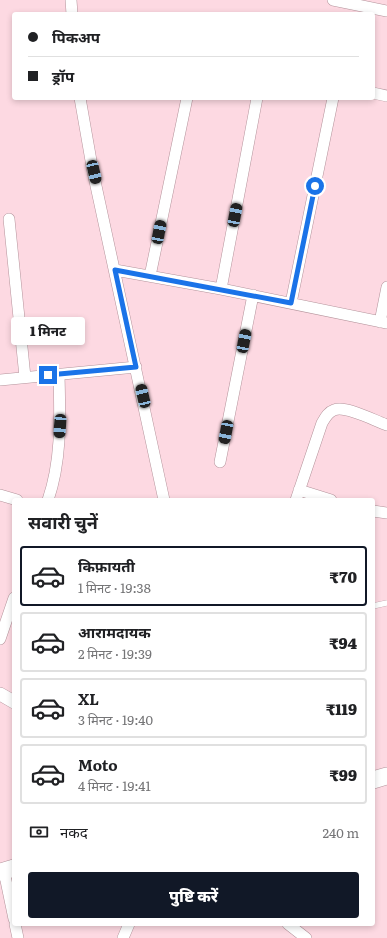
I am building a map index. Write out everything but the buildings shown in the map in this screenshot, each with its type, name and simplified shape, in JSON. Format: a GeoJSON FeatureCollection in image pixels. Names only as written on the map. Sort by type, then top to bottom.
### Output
{"type":"FeatureCollection","features":[{"type":"Feature","properties":{"kind":"main road"},"geometry":{"type":"LineString","coordinates":[[375,779],[387,776]]}},
{"type":"Feature","properties":{"kind":"street"},"geometry":{"type":"LineString","coordinates":[[71,0],[72,12]]}},
{"type":"Feature","properties":{"kind":"street"},"geometry":{"type":"LineString","coordinates":[[333,0],[350,9],[387,11]]}},
{"type":"Feature","properties":{"kind":"street"},"geometry":{"type":"LineString","coordinates":[[375,93],[387,96]]}},
{"type":"Feature","properties":{"kind":"street"},"geometry":{"type":"LineString","coordinates":[[80,100],[89,150],[164,498]]}},
{"type":"Feature","properties":{"kind":"street"},"geometry":{"type":"LineString","coordinates":[[150,276],[187,100]]}},
{"type":"Feature","properties":{"kind":"street"},"geometry":{"type":"LineString","coordinates":[[221,289],[257,100]]}},
{"type":"Feature","properties":{"kind":"street"},"geometry":{"type":"LineString","coordinates":[[291,303],[333,100]]}},
{"type":"Feature","properties":{"kind":"street"},"geometry":{"type":"LineString","coordinates":[[9,219],[25,377]]}},
{"type":"Feature","properties":{"kind":"street"},"geometry":{"type":"LineString","coordinates":[[115,270],[253,295],[383,322],[387,287]]}},
{"type":"Feature","properties":{"kind":"street"},"geometry":{"type":"LineString","coordinates":[[220,462],[253,295]]}},
{"type":"Feature","properties":{"kind":"street"},"geometry":{"type":"LineString","coordinates":[[0,380],[136,367]]}},
{"type":"Feature","properties":{"kind":"street"},"geometry":{"type":"LineString","coordinates":[[48,498],[59,451],[59,374]]}},
{"type":"Feature","properties":{"kind":"street"},"geometry":{"type":"LineString","coordinates":[[318,498],[298,495],[322,423],[327,414],[333,410],[342,408],[387,425]]}},
{"type":"Feature","properties":{"kind":"street"},"geometry":{"type":"LineString","coordinates":[[0,495],[12,499]]}},
{"type":"Feature","properties":{"kind":"street"},"geometry":{"type":"LineString","coordinates":[[375,510],[387,513]]}},
{"type":"Feature","properties":{"kind":"street"},"geometry":{"type":"LineString","coordinates":[[0,639],[12,604]]}},
{"type":"Feature","properties":{"kind":"street"},"geometry":{"type":"LineString","coordinates":[[0,694],[12,701]]}},
{"type":"Feature","properties":{"kind":"street"},"geometry":{"type":"LineString","coordinates":[[6,870],[12,907]]}},
{"type":"Feature","properties":{"kind":"street"},"geometry":{"type":"LineString","coordinates":[[15,926],[18,938]]}},
{"type":"Feature","properties":{"kind":"street"},"geometry":{"type":"LineString","coordinates":[[123,938],[128,926]]}},
{"type":"Feature","properties":{"kind":"street"},"geometry":{"type":"LineString","coordinates":[[291,926],[306,938]]}},
{"type":"Feature","properties":{"kind":"lane"},"geometry":{"type":"LineString","coordinates":[[375,606],[387,603]]}},
{"type":"Feature","properties":{"kind":"route"},"geometry":{"type":"LineString","coordinates":[[48,375],[136,367],[115,270],[291,303],[315,186]]}}]}
